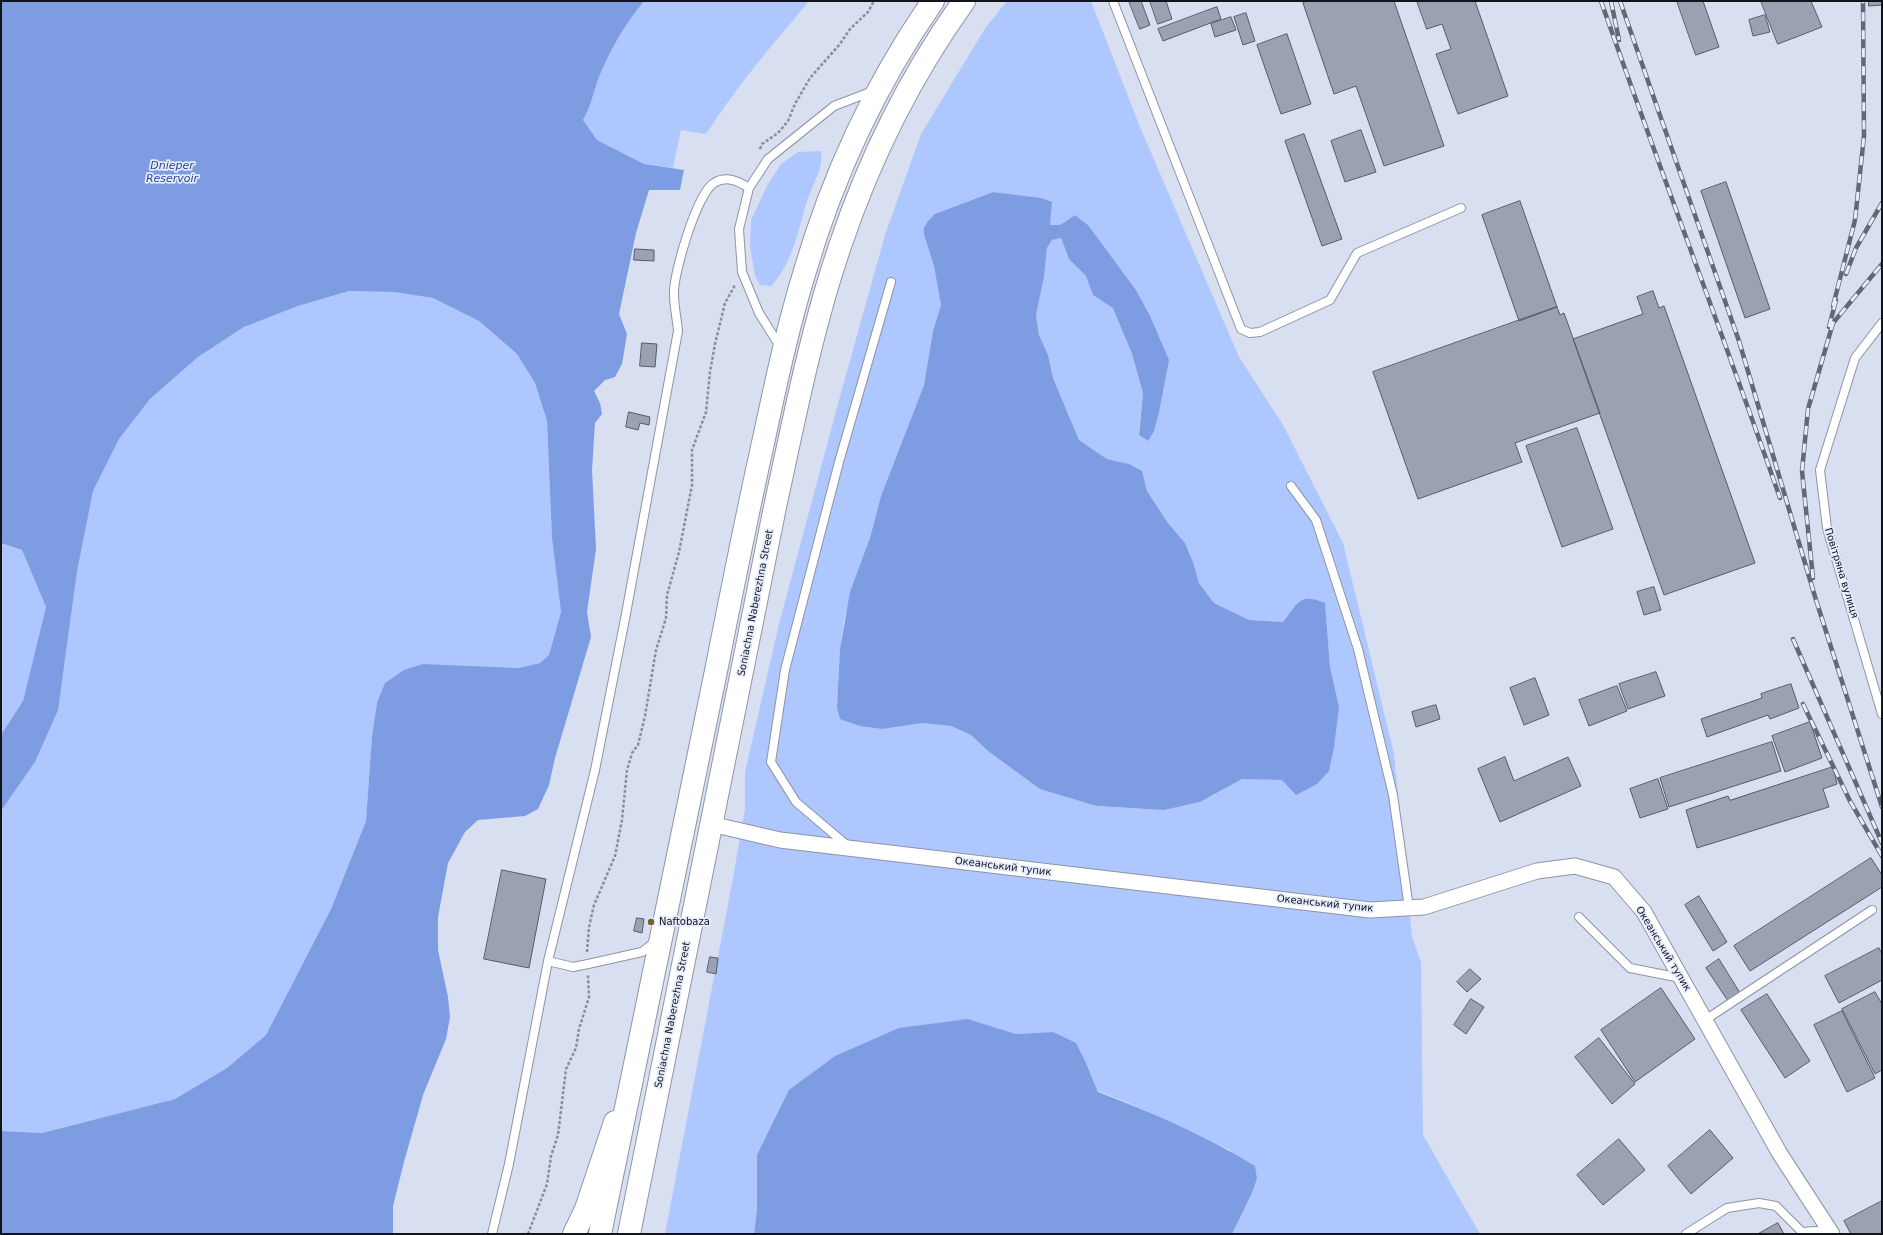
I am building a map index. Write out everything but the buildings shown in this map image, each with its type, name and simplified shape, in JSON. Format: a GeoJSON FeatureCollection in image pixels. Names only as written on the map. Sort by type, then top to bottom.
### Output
{"type":"FeatureCollection","features":[{"type":"Feature","properties":{"kind":"main road"},"geometry":{"type":"LineString","coordinates":[[600,1234],[750,502],[783,352],[804,274],[815,238],[849,153],[879,88],[897,56],[933,1]]}},
{"type":"Feature","properties":{"kind":"main road","name":"Soniachna Naberezhna Street"},"geometry":{"type":"LineString","coordinates":[[629,1234],[775,507],[813,340],[835,261],[852,212],[895,115],[938,39],[964,1]]}},
{"type":"Feature","properties":{"kind":"main road"},"geometry":{"type":"LineString","coordinates":[[574,1234],[586,1208],[635,1062]]}},
{"type":"Feature","properties":{"kind":"street","name":"Океанський тупик"},"geometry":{"type":"LineString","coordinates":[[711,824],[780,840],[1370,910],[1424,907],[1537,870],[1575,866],[1614,877],[1644,912],[1780,1154],[1831,1232]]}},
{"type":"Feature","properties":{"kind":"lane"},"geometry":{"type":"LineString","coordinates":[[1113,1],[1241,328],[1250,333],[1260,332],[1330,300],[1357,252],[1461,208]]}},
{"type":"Feature","properties":{"kind":"lane"},"geometry":{"type":"LineString","coordinates":[[783,352],[758,313],[742,272],[740,229],[748,188],[768,159],[834,106],[879,88]]}},
{"type":"Feature","properties":{"kind":"lane"},"geometry":{"type":"LineString","coordinates":[[492,1234],[509,1164],[548,961],[595,770],[625,619],[678,331],[674,293],[679,268],[690,227],[701,199],[714,183],[727,179],[739,182],[748,188]]}},
{"type":"Feature","properties":{"kind":"lane"},"geometry":{"type":"LineString","coordinates":[[851,848],[796,802],[771,762],[785,670],[838,462],[891,282]]}},
{"type":"Feature","properties":{"kind":"lane","name":"Повітряна вулиця"},"geometry":{"type":"LineString","coordinates":[[1882,322],[1855,358],[1820,470],[1827,528],[1882,714]]}},
{"type":"Feature","properties":{"kind":"lane"},"geometry":{"type":"LineString","coordinates":[[1290,486],[1316,520],[1358,649],[1393,795],[1410,908]]}},
{"type":"Feature","properties":{"kind":"lane"},"geometry":{"type":"LineString","coordinates":[[1872,678],[1882,687]]}},
{"type":"Feature","properties":{"kind":"lane"},"geometry":{"type":"LineString","coordinates":[[1705,1020],[1872,910]]}},
{"type":"Feature","properties":{"kind":"lane"},"geometry":{"type":"LineString","coordinates":[[1579,917],[1630,968],[1681,978]]}},
{"type":"Feature","properties":{"kind":"lane"},"geometry":{"type":"LineString","coordinates":[[548,961],[572,967],[588,964],[642,952],[661,936]]}},
{"type":"Feature","properties":{"kind":"lane"},"geometry":{"type":"LineString","coordinates":[[1686,1234],[1727,1208],[1759,1203],[1776,1206],[1802,1232],[1831,1232]]}},
{"type":"Feature","properties":{"kind":"path"},"geometry":{"type":"LineString","coordinates":[[762,169],[757,153],[762,144],[778,133],[788,121],[795,104],[810,78],[840,44],[850,29],[868,12],[874,1]]}},
{"type":"Feature","properties":{"kind":"path"},"geometry":{"type":"LineString","coordinates":[[528,1234],[547,1184],[551,1156],[558,1135],[566,1069],[576,1048],[579,1029],[589,997],[587,947],[591,920],[594,905],[615,856],[622,820],[627,770],[632,754],[638,745],[645,716],[656,650],[666,618],[667,595],[679,552],[692,485],[692,450],[706,412],[710,372],[726,303],[742,272]]}},
{"type":"Feature","properties":{"kind":"shaded area"},"geometry":{"type":"Polygon","coordinates":[[[644,1],[809,1],[742,83],[706,134],[681,130],[673,168],[644,164],[597,140],[583,120],[608,54],[624,27],[644,1]]]}},
{"type":"Feature","properties":{"kind":"shaded area"},"geometry":{"type":"Polygon","coordinates":[[[1007,1],[1091,1],[1140,127],[1239,357],[1283,425],[1343,543],[1394,754],[1412,937],[1421,962],[1423,1135],[1480,1234],[1232,1234],[1252,1193],[1257,1179],[1230,1150],[1131,1104],[1098,1091],[1086,1063],[1053,1032],[1016,1034],[968,1019],[757,1210],[754,1234],[665,1234],[745,809],[745,772],[779,624],[885,235],[921,134],[986,27],[1007,1]],[[993,192],[935,214],[924,235],[934,266],[941,305],[933,331],[924,385],[881,496],[870,538],[844,619],[840,649],[837,708],[883,729],[922,723],[951,726],[971,735],[988,751],[1097,806],[1164,810],[1200,802],[1242,779],[1282,780],[1329,770],[1339,707],[1330,667],[1325,604],[1299,601],[1283,622],[1249,620],[1214,603],[1199,583],[1193,562],[1185,543],[1168,523],[1147,491],[1142,471],[1129,464],[1107,459],[1079,440],[1053,378],[1048,355],[1039,335],[1036,315],[1044,277],[1047,248],[1052,240],[1061,238],[1069,259],[1086,276],[1093,295],[1113,307],[1132,354],[1143,393],[1139,435],[1147,441],[1161,341],[1136,290],[1088,225],[1075,215],[1060,225],[1050,225],[1041,198],[993,192]]]}},
{"type":"Feature","properties":{"kind":"shaded area"},"geometry":{"type":"Polygon","coordinates":[[[821,151],[822,157],[820,169],[808,198],[790,256],[779,277],[771,286],[760,285],[755,276],[750,247],[751,220],[767,186],[781,164],[798,152],[821,151]]]}},
{"type":"Feature","properties":{"kind":"shaded area"},"geometry":{"type":"Polygon","coordinates":[[[349,291],[394,292],[433,298],[479,321],[517,354],[535,383],[547,421],[552,538],[561,612],[549,655],[540,663],[519,668],[423,664],[377,703],[372,736],[366,821],[331,909],[266,1035],[227,1068],[175,1099],[42,1133],[1,1131],[1,811],[35,762],[93,491],[119,439],[150,399],[198,357],[244,327],[298,306],[349,291]]]}},
{"type":"Feature","properties":{"kind":"shaded area"},"geometry":{"type":"Polygon","coordinates":[[[1,543],[22,550],[46,607],[23,702],[1,735],[1,543]]]}},
{"type":"Feature","properties":{"kind":"water","name":"Dnieper Reservoir"},"geometry":{"type":"Polygon","coordinates":[[[1,1],[644,1],[625,26],[610,53],[596,84],[589,108],[583,120],[597,140],[644,164],[684,170],[680,190],[649,190],[636,233],[619,314],[627,334],[622,364],[615,377],[605,380],[594,391],[600,403],[602,414],[595,423],[592,470],[596,549],[587,612],[591,637],[555,758],[549,785],[538,809],[525,816],[478,820],[465,832],[448,863],[438,917],[438,950],[448,997],[450,1017],[446,1039],[423,1095],[404,1162],[393,1206],[393,1234],[1,1234],[1,1131],[42,1133],[175,1099],[227,1068],[266,1035],[331,909],[366,821],[372,736],[377,703],[385,683],[404,670],[423,664],[519,668],[540,663],[549,655],[561,612],[552,538],[547,421],[535,383],[517,354],[479,321],[433,298],[394,292],[349,291],[298,306],[244,327],[198,357],[150,399],[119,439],[93,491],[77,571],[58,710],[35,762],[1,811],[1,735],[23,701],[46,607],[22,550],[1,543],[1,1]]]}},
{"type":"Feature","properties":{"kind":"water"},"geometry":{"type":"Polygon","coordinates":[[[993,192],[1041,198],[1052,202],[1050,225],[1060,225],[1075,215],[1088,225],[1136,290],[1150,316],[1169,360],[1159,412],[1154,431],[1148,441],[1139,435],[1143,393],[1132,354],[1113,308],[1093,295],[1086,276],[1069,259],[1061,238],[1052,240],[1047,248],[1044,277],[1036,315],[1039,335],[1048,355],[1053,378],[1079,440],[1107,459],[1129,464],[1142,471],[1147,491],[1168,523],[1185,543],[1193,562],[1199,583],[1214,603],[1249,620],[1283,622],[1296,605],[1304,599],[1316,600],[1325,603],[1330,667],[1339,707],[1334,747],[1329,771],[1317,784],[1296,795],[1282,780],[1242,779],[1200,802],[1164,810],[1097,806],[1040,789],[988,751],[971,735],[951,726],[922,723],[883,729],[860,726],[840,719],[837,708],[840,649],[850,592],[870,538],[881,496],[924,385],[933,331],[941,305],[934,266],[924,235],[924,228],[935,214],[993,192]]]}},
{"type":"Feature","properties":{"kind":"water"},"geometry":{"type":"Polygon","coordinates":[[[968,1019],[1016,1034],[1053,1032],[1076,1043],[1098,1092],[1178,1125],[1255,1166],[1257,1179],[1252,1193],[1232,1234],[754,1234],[757,1210],[757,1155],[789,1090],[835,1056],[899,1028],[968,1019]]]}},
{"type":"Feature","properties":{"kind":"railway"},"geometry":{"type":"LineString","coordinates":[[1601,1],[1780,498]]}},
{"type":"Feature","properties":{"kind":"railway"},"geometry":{"type":"LineString","coordinates":[[1611,1],[1619,40]]}},
{"type":"Feature","properties":{"kind":"railway"},"geometry":{"type":"LineString","coordinates":[[1620,1],[1739,341],[1816,600],[1882,807]]}},
{"type":"Feature","properties":{"kind":"railway"},"geometry":{"type":"LineString","coordinates":[[1833,306],[1855,220],[1864,136],[1863,1]]}},
{"type":"Feature","properties":{"kind":"railway"},"geometry":{"type":"LineString","coordinates":[[1846,274],[1856,248],[1882,203]]}},
{"type":"Feature","properties":{"kind":"railway"},"geometry":{"type":"LineString","coordinates":[[1813,578],[1802,471],[1808,409],[1833,323],[1882,264]]}},
{"type":"Feature","properties":{"kind":"railway"},"geometry":{"type":"LineString","coordinates":[[1829,327],[1836,300]]}},
{"type":"Feature","properties":{"kind":"railway"},"geometry":{"type":"LineString","coordinates":[[1793,639],[1882,843]]}},
{"type":"Feature","properties":{"kind":"railway"},"geometry":{"type":"LineString","coordinates":[[1803,704],[1850,801],[1882,856]]}},
{"type":"Feature","properties":{"kind":"place","name":"Naftobaza"},"geometry":{"type":"Point","coordinates":[651,922]}}]}
